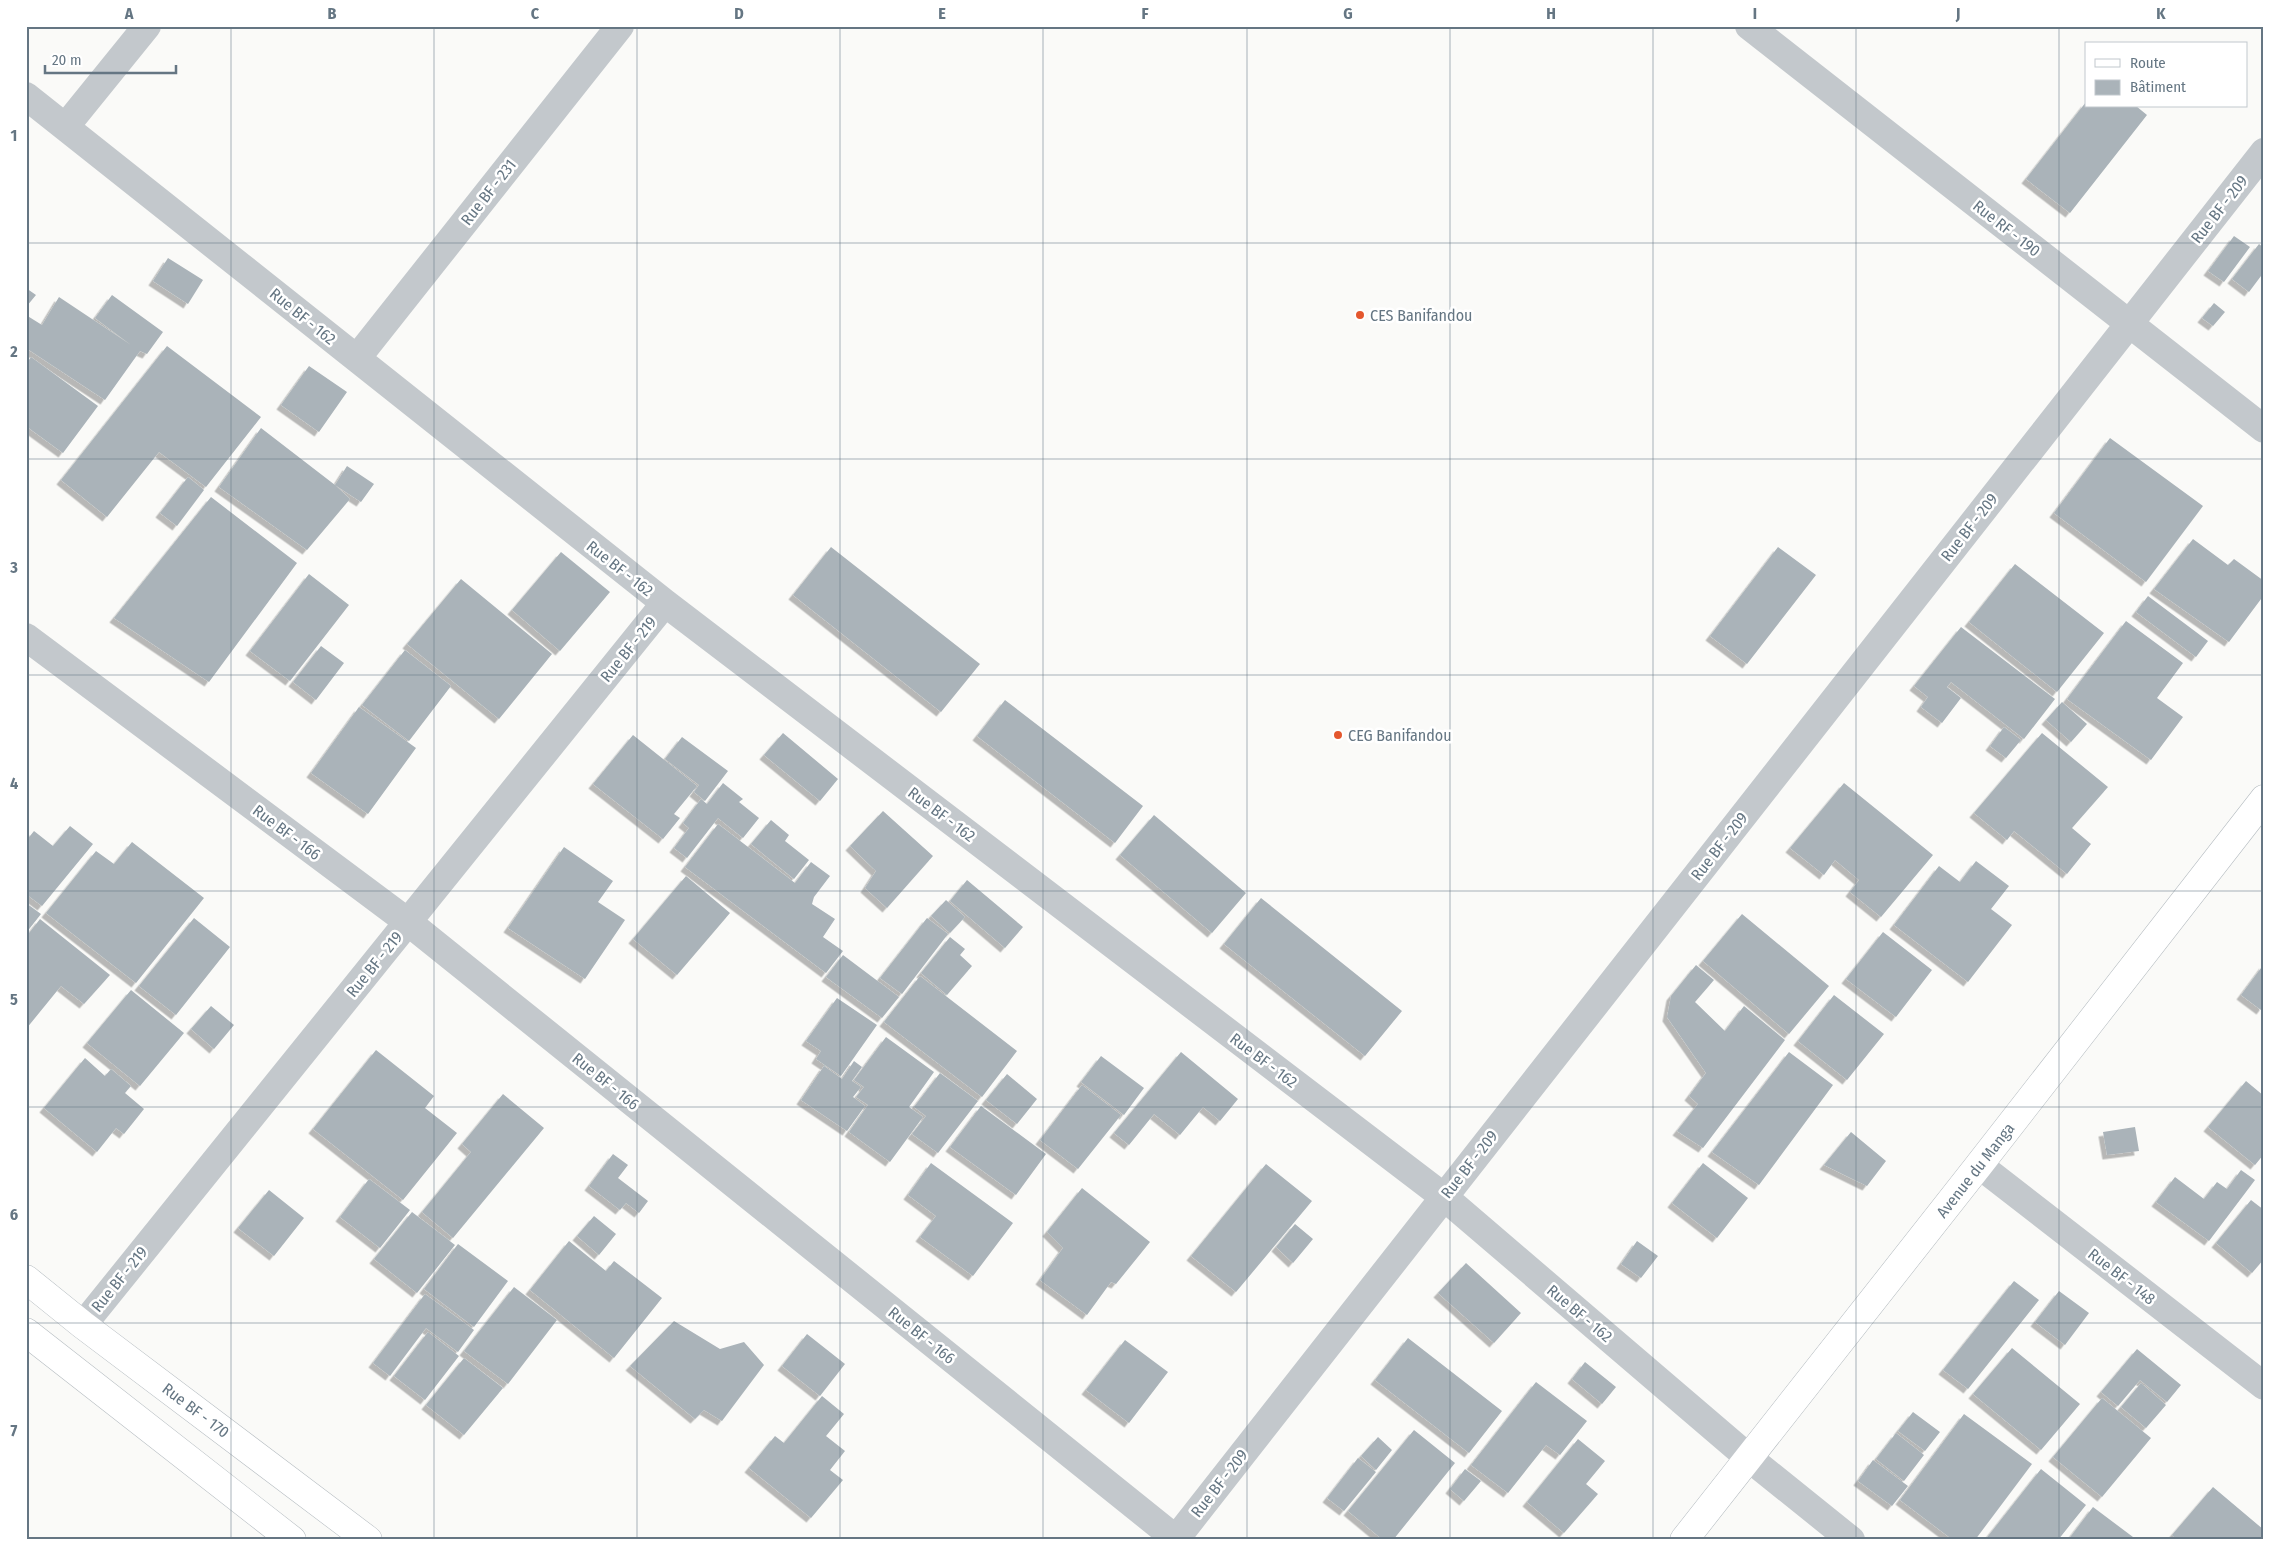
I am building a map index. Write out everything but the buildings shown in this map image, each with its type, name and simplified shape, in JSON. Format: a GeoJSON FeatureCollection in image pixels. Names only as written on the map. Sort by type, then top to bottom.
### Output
{"type":"FeatureCollection","features":[{"type":"Feature","properties":{"kind":"street"},"geometry":{"type":"LineString","coordinates":[[66,126],[147,26]]}},
{"type":"Feature","properties":{"kind":"street","name":"Rue BF - 231"},"geometry":{"type":"LineString","coordinates":[[357,358],[620,26]]}},
{"type":"Feature","properties":{"kind":"street","name":"Rue RF - 190"},"geometry":{"type":"LineString","coordinates":[[1749,26],[2264,429]]}},
{"type":"Feature","properties":{"kind":"street","name":"Rue BF - 162"},"geometry":{"type":"LineString","coordinates":[[26,96],[665,603],[1444,1197],[1749,1458],[1851,1540]]}},
{"type":"Feature","properties":{"kind":"street","name":"Rue BF - 209"},"geometry":{"type":"LineString","coordinates":[[1175,1539],[2264,152]]}},
{"type":"Feature","properties":{"kind":"street","name":"Rue BF - 219"},"geometry":{"type":"LineString","coordinates":[[82,1325],[665,603]]}},
{"type":"Feature","properties":{"kind":"street","name":"Rue BF - 166"},"geometry":{"type":"LineString","coordinates":[[26,637],[408,922],[1175,1539]]}},
{"type":"Feature","properties":{"kind":"street","name":"Avenue du Manga"},"geometry":{"type":"LineString","coordinates":[[1684,1540],[2264,799]]}},
{"type":"Feature","properties":{"kind":"street","name":"Rue BF - 148"},"geometry":{"type":"LineString","coordinates":[[1979,1165],[2264,1386]]}},
{"type":"Feature","properties":{"kind":"street","name":"Rue BF - 170"},"geometry":{"type":"LineString","coordinates":[[26,1279],[82,1325],[368,1540]]}},
{"type":"Feature","properties":{"kind":"street"},"geometry":{"type":"LineString","coordinates":[[26,1332],[292,1540]]}},
{"type":"Feature","properties":{"kind":"place","name":"CES Banifandou"},"geometry":{"type":"Point","coordinates":[1360,315]}},
{"type":"Feature","properties":{"kind":"place","name":"CEG Banifandou"},"geometry":{"type":"Point","coordinates":[1338,735]}}]}
